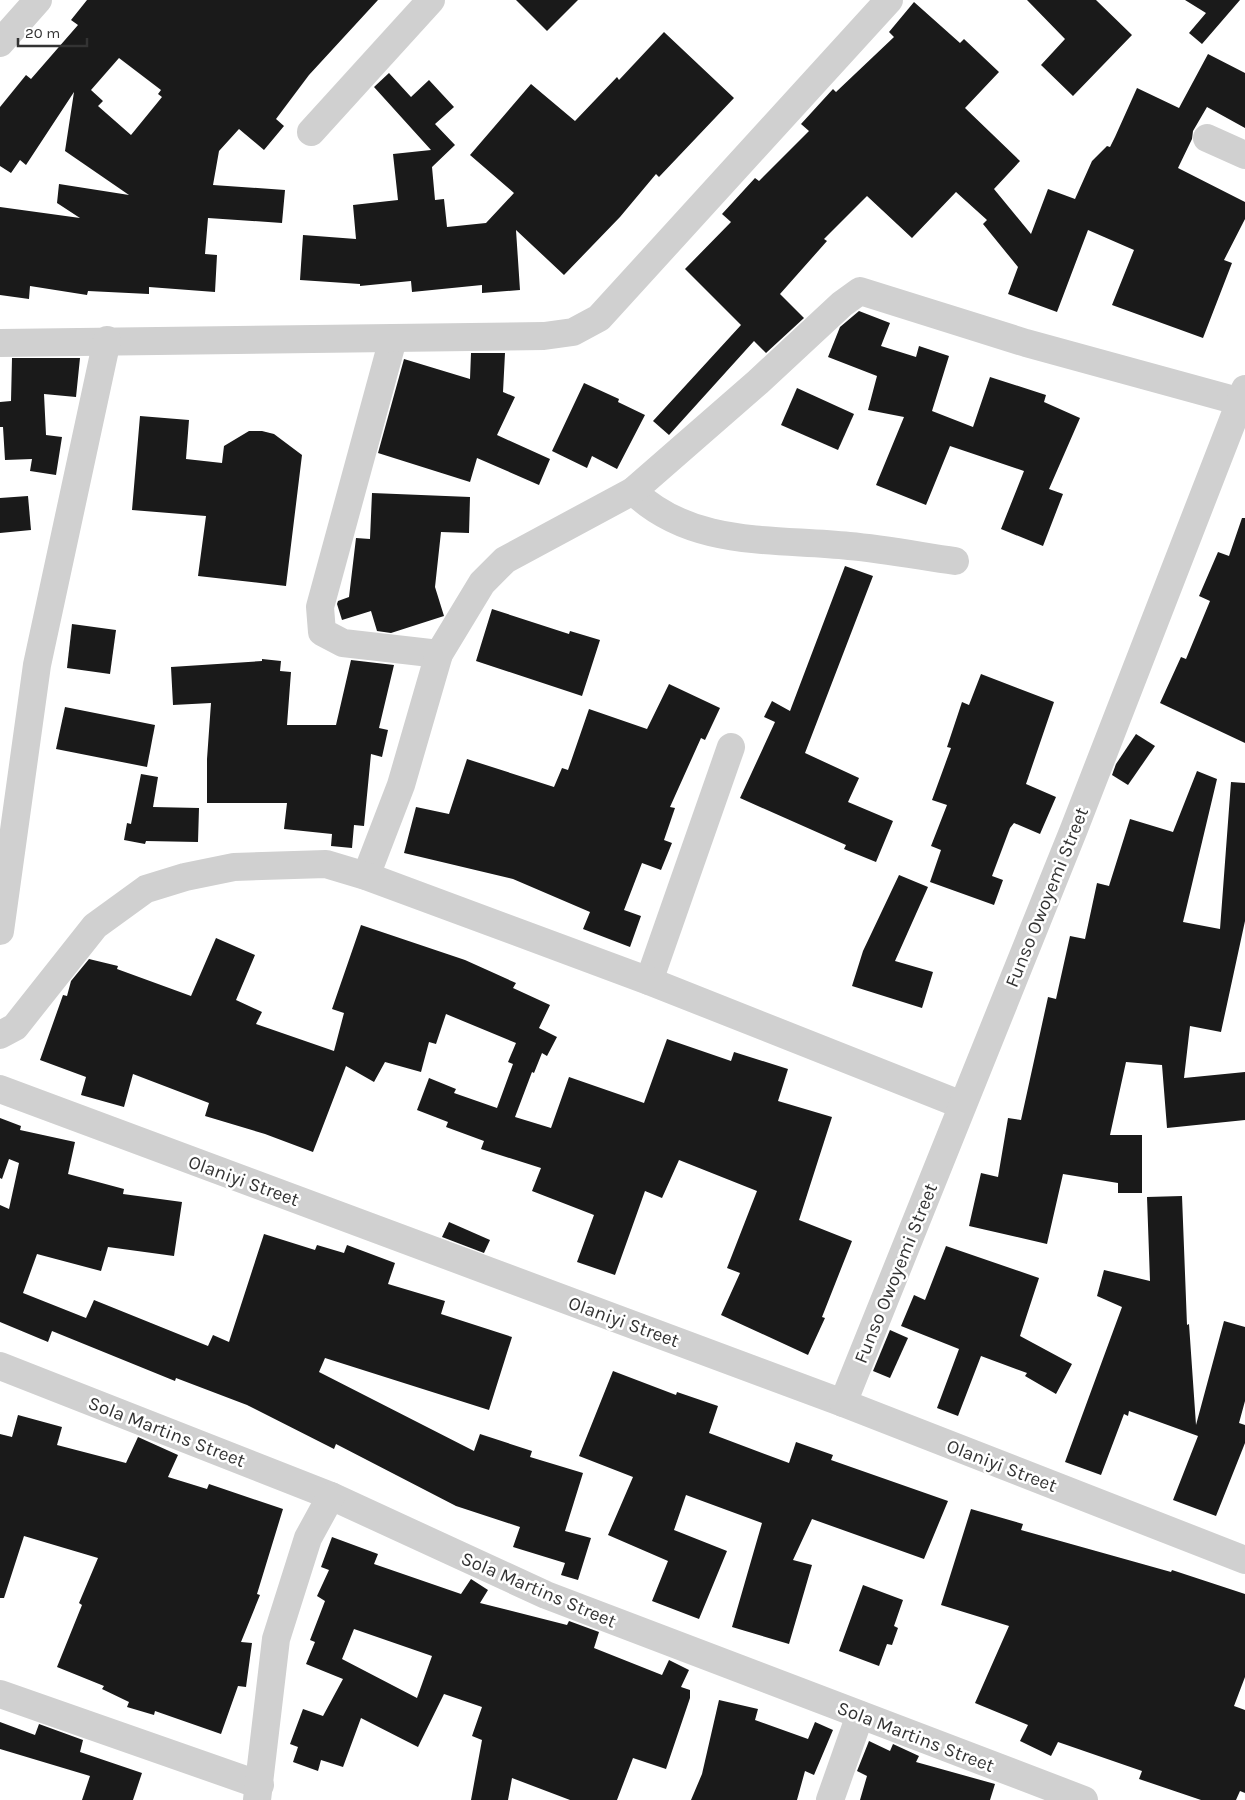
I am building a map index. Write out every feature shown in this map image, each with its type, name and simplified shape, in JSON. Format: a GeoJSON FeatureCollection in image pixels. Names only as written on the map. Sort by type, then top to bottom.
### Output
{"type":"FeatureCollection","features":[{"type":"Feature","properties":{"kind":"street"},"geometry":{"type":"LineString","coordinates":[[0,43],[38,0]]}},
{"type":"Feature","properties":{"kind":"street"},"geometry":{"type":"LineString","coordinates":[[311,132],[431,0]]}},
{"type":"Feature","properties":{"kind":"street"},"geometry":{"type":"LineString","coordinates":[[0,343],[107,340],[393,339],[544,336],[572,332],[599,318],[890,0]]}},
{"type":"Feature","properties":{"kind":"street"},"geometry":{"type":"LineString","coordinates":[[1207,138],[1245,154]]}},
{"type":"Feature","properties":{"kind":"street"},"geometry":{"type":"LineString","coordinates":[[366,876],[401,785],[439,654],[482,583],[505,560],[633,491],[758,382],[842,304],[860,291],[1026,343],[1244,398]]}},
{"type":"Feature","properties":{"kind":"street"},"geometry":{"type":"LineString","coordinates":[[393,339],[320,607],[322,632],[343,643],[439,654]]}},
{"type":"Feature","properties":{"kind":"street"},"geometry":{"type":"LineString","coordinates":[[0,931],[37,665],[107,340]]}},
{"type":"Feature","properties":{"kind":"street","name":"Funso Owoyemi Street"},"geometry":{"type":"LineString","coordinates":[[843,1403],[1074,829],[1244,398]]}},
{"type":"Feature","properties":{"kind":"street"},"geometry":{"type":"LineString","coordinates":[[633,491],[647,504],[685,526],[751,540],[849,546],[955,562]]}},
{"type":"Feature","properties":{"kind":"street"},"geometry":{"type":"LineString","coordinates":[[649,981],[731,747]]}},
{"type":"Feature","properties":{"kind":"street"},"geometry":{"type":"LineString","coordinates":[[0,1034],[15,1027],[95,926],[146,890],[185,877],[234,868],[326,864],[366,876],[649,981],[962,1105]]}},
{"type":"Feature","properties":{"kind":"street","name":"Olaniyi Street"},"geometry":{"type":"LineString","coordinates":[[0,1088],[843,1403],[1244,1556]]}},
{"type":"Feature","properties":{"kind":"street","name":"Sola Martins Street"},"geometry":{"type":"LineString","coordinates":[[0,1366],[331,1496],[546,1595],[1084,1800]]}},
{"type":"Feature","properties":{"kind":"street"},"geometry":{"type":"LineString","coordinates":[[0,1694],[258,1792],[276,1639],[308,1538],[331,1496]]}},
{"type":"Feature","properties":{"kind":"street"},"geometry":{"type":"LineString","coordinates":[[830,1800],[860,1715]]}},
{"type":"Feature","properties":{"kind":"building"},"geometry":{"type":"Polygon","coordinates":[[[87,0],[378,0],[309,75],[276,119],[284,126],[264,150],[239,129],[219,151],[213,185],[285,190],[282,223],[208,218],[205,254],[217,255],[215,292],[149,287],[149,294],[88,291],[87,295],[30,286],[29,299],[0,295],[0,207],[80,218],[57,203],[59,184],[129,195],[65,151],[74,92],[26,165],[20,160],[11,173],[0,166],[0,107],[26,75],[31,79],[78,25],[71,20],[87,0]],[[119,58],[91,90],[103,101],[98,106],[131,135],[162,97],[158,94],[161,90],[119,58]]]}},
{"type":"Feature","properties":{"kind":"building"},"geometry":{"type":"Polygon","coordinates":[[[516,0],[578,0],[547,31],[516,0]]]}},
{"type":"Feature","properties":{"kind":"building"},"geometry":{"type":"Polygon","coordinates":[[[1027,0],[1096,0],[1132,35],[1073,96],[1041,65],[1065,39],[1027,0]]]}},
{"type":"Feature","properties":{"kind":"building"},"geometry":{"type":"Polygon","coordinates":[[[1185,0],[1240,0],[1202,44],[1189,33],[1206,13],[1185,0]]]}},
{"type":"Feature","properties":{"kind":"building"},"geometry":{"type":"Polygon","coordinates":[[[914,2],[960,43],[964,39],[999,72],[965,108],[1020,161],[994,189],[1031,234],[1048,189],[1075,199],[1092,161],[1107,146],[1110,147],[1137,88],[1179,108],[1208,54],[1245,73],[1245,128],[1207,107],[1193,131],[1192,139],[1178,168],[1245,202],[1245,219],[1224,260],[1232,263],[1203,338],[1112,305],[1134,250],[1088,230],[1057,312],[1008,294],[1018,267],[983,224],[987,220],[956,192],[912,238],[867,196],[824,239],[827,241],[780,294],[804,318],[766,353],[754,341],[669,435],[653,421],[741,325],[685,269],[731,222],[722,214],[755,178],[759,181],[809,131],[801,124],[833,89],[836,92],[894,37],[889,32],[914,2]]]}},
{"type":"Feature","properties":{"kind":"building"},"geometry":{"type":"Polygon","coordinates":[[[664,32],[734,98],[659,177],[656,174],[620,217],[564,275],[516,230],[520,290],[482,293],[482,285],[412,292],[411,281],[360,286],[360,284],[300,280],[303,235],[356,239],[353,205],[398,200],[393,154],[431,150],[374,87],[389,73],[411,97],[429,80],[454,107],[435,124],[455,145],[432,167],[435,200],[444,199],[447,227],[486,223],[514,193],[470,155],[531,84],[575,121],[617,77],[619,80],[664,32]]]}},
{"type":"Feature","properties":{"kind":"building"},"geometry":{"type":"Polygon","coordinates":[[[859,311],[890,323],[881,346],[916,357],[919,346],[949,356],[932,411],[973,427],[990,377],[1046,395],[1044,402],[1080,418],[1049,489],[1063,494],[1043,546],[1001,529],[1024,471],[950,446],[926,505],[876,485],[904,417],[868,410],[877,376],[828,357],[840,327],[859,311]]]}},
{"type":"Feature","properties":{"kind":"building"},"geometry":{"type":"Polygon","coordinates":[[[471,353],[505,353],[503,392],[515,397],[497,435],[550,459],[539,485],[477,458],[470,482],[378,453],[404,359],[470,379],[471,353]]]}},
{"type":"Feature","properties":{"kind":"building"},"geometry":{"type":"Polygon","coordinates":[[[12,358],[80,358],[76,397],[44,394],[46,435],[62,437],[56,475],[30,471],[32,459],[5,460],[3,427],[0,427],[0,402],[11,401],[12,358]]]}},
{"type":"Feature","properties":{"kind":"building"},"geometry":{"type":"Polygon","coordinates":[[[584,383],[619,399],[618,402],[645,415],[617,469],[592,456],[587,468],[552,451],[584,383]]]}},
{"type":"Feature","properties":{"kind":"building"},"geometry":{"type":"Polygon","coordinates":[[[797,388],[854,414],[838,450],[781,425],[797,388]]]}},
{"type":"Feature","properties":{"kind":"building"},"geometry":{"type":"Polygon","coordinates":[[[140,416],[189,420],[186,459],[222,463],[224,446],[249,431],[262,431],[274,434],[302,455],[286,586],[198,576],[206,516],[132,510],[140,416]]]}},
{"type":"Feature","properties":{"kind":"building"},"geometry":{"type":"Polygon","coordinates":[[[372,493],[470,497],[469,533],[441,532],[435,587],[444,616],[391,633],[377,631],[371,611],[342,620],[337,604],[338,601],[349,597],[356,538],[370,539],[372,493]]]}},
{"type":"Feature","properties":{"kind":"building"},"geometry":{"type":"Polygon","coordinates":[[[28,496],[31,530],[0,533],[0,498],[28,496]]]}},
{"type":"Feature","properties":{"kind":"building"},"geometry":{"type":"Polygon","coordinates":[[[1242,518],[1245,518],[1245,743],[1160,703],[1181,657],[1186,659],[1210,601],[1199,596],[1218,552],[1229,556],[1242,518]]]}},
{"type":"Feature","properties":{"kind":"building"},"geometry":{"type":"Polygon","coordinates":[[[845,566],[873,576],[805,753],[859,778],[848,802],[893,821],[876,862],[844,849],[846,845],[740,798],[775,722],[764,717],[772,701],[790,711],[845,566]]]}},
{"type":"Feature","properties":{"kind":"building"},"geometry":{"type":"Polygon","coordinates":[[[492,609],[569,634],[570,631],[600,640],[582,696],[476,661],[492,609]]]}},
{"type":"Feature","properties":{"kind":"building"},"geometry":{"type":"Polygon","coordinates":[[[72,624],[116,630],[110,674],[67,668],[72,624]]]}},
{"type":"Feature","properties":{"kind":"building"},"geometry":{"type":"Polygon","coordinates":[[[262,659],[281,661],[280,671],[291,672],[287,725],[336,725],[351,660],[394,665],[379,728],[388,730],[382,757],[371,754],[364,826],[354,825],[352,848],[331,846],[332,834],[284,829],[287,803],[207,803],[207,759],[211,703],[173,705],[171,667],[262,661],[262,659]]]}},
{"type":"Feature","properties":{"kind":"building"},"geometry":{"type":"Polygon","coordinates":[[[981,674],[1054,702],[1026,784],[1056,797],[1040,834],[1014,823],[1010,828],[992,876],[1003,880],[994,905],[930,882],[941,850],[931,846],[947,805],[932,800],[951,748],[947,747],[962,702],[969,705],[981,674]]]}},
{"type":"Feature","properties":{"kind":"building"},"geometry":{"type":"Polygon","coordinates":[[[669,684],[720,708],[705,740],[701,738],[670,807],[675,808],[664,840],[672,843],[661,870],[642,863],[624,910],[641,916],[630,947],[583,929],[590,912],[513,879],[404,853],[416,807],[449,814],[467,759],[554,787],[562,768],[568,770],[589,709],[647,729],[669,684]]]}},
{"type":"Feature","properties":{"kind":"building"},"geometry":{"type":"Polygon","coordinates":[[[65,707],[155,725],[147,767],[56,749],[65,707]]]}},
{"type":"Feature","properties":{"kind":"building"},"geometry":{"type":"Polygon","coordinates":[[[1136,734],[1155,746],[1128,785],[1112,775],[1116,764],[1136,734]]]}},
{"type":"Feature","properties":{"kind":"building"},"geometry":{"type":"Polygon","coordinates":[[[1197,771],[1217,779],[1183,922],[1220,929],[1231,782],[1245,783],[1245,921],[1221,1032],[1190,1026],[1184,1078],[1245,1072],[1245,1120],[1167,1128],[1162,1065],[1126,1062],[1110,1135],[1142,1135],[1142,1193],[1118,1193],[1118,1183],[1063,1174],[1047,1244],[969,1226],[981,1173],[998,1177],[1008,1118],[1021,1120],[1048,997],[1056,999],[1070,936],[1085,939],[1097,883],[1109,886],[1130,819],[1173,832],[1197,771]]]}},
{"type":"Feature","properties":{"kind":"building"},"geometry":{"type":"Polygon","coordinates":[[[141,774],[158,777],[153,807],[199,808],[198,842],[146,841],[145,844],[124,840],[127,823],[131,824],[141,774]]]}},
{"type":"Feature","properties":{"kind":"building"},"geometry":{"type":"Polygon","coordinates":[[[899,875],[928,887],[895,961],[933,972],[922,1008],[852,986],[863,951],[899,875]]]}},
{"type":"Feature","properties":{"kind":"building"},"geometry":{"type":"Polygon","coordinates":[[[361,925],[465,960],[516,983],[513,988],[550,1005],[539,1028],[557,1037],[547,1056],[542,1053],[534,1073],[532,1072],[515,1117],[551,1128],[569,1077],[644,1103],[667,1039],[731,1061],[734,1052],[788,1069],[778,1101],[832,1117],[799,1220],[852,1241],[822,1317],[825,1318],[808,1355],[721,1315],[740,1273],[727,1268],[757,1191],[679,1160],[662,1198],[645,1191],[615,1275],[577,1262],[594,1215],[532,1191],[541,1168],[481,1149],[484,1141],[446,1127],[448,1122],[417,1110],[429,1078],[456,1089],[454,1093],[497,1108],[513,1064],[508,1062],[516,1043],[446,1014],[436,1044],[429,1042],[421,1072],[385,1062],[374,1082],[346,1066],[313,1152],[265,1134],[205,1116],[209,1103],[133,1074],[124,1107],[81,1095],[86,1077],[40,1060],[63,995],[67,996],[71,981],[89,959],[118,966],[117,969],[191,996],[216,938],[255,955],[236,1000],[262,1012],[256,1024],[334,1051],[344,1013],[332,1009],[361,925]]]}},
{"type":"Feature","properties":{"kind":"building"},"geometry":{"type":"Polygon","coordinates":[[[0,1118],[21,1126],[20,1130],[75,1142],[68,1174],[124,1189],[123,1194],[182,1202],[174,1256],[108,1247],[101,1271],[37,1254],[23,1293],[86,1318],[94,1300],[208,1346],[213,1335],[229,1342],[264,1234],[315,1250],[317,1245],[344,1253],[347,1245],[395,1263],[388,1284],[445,1301],[441,1314],[512,1337],[489,1410],[325,1358],[319,1372],[474,1451],[480,1434],[532,1451],[530,1457],[583,1473],[565,1531],[591,1538],[578,1580],[561,1575],[565,1563],[513,1547],[520,1527],[456,1506],[336,1444],[334,1449],[247,1405],[176,1378],[175,1381],[52,1331],[48,1342],[0,1322],[0,1205],[9,1209],[19,1163],[9,1159],[2,1179],[0,1178],[0,1118]]]}},
{"type":"Feature","properties":{"kind":"building"},"geometry":{"type":"Polygon","coordinates":[[[1182,1196],[1187,1325],[1189,1324],[1196,1425],[1224,1321],[1245,1327],[1245,1401],[1239,1423],[1245,1425],[1245,1443],[1216,1516],[1173,1500],[1198,1436],[1129,1411],[1128,1416],[1124,1414],[1101,1475],[1065,1462],[1122,1307],[1097,1296],[1104,1270],[1150,1281],[1147,1197],[1182,1196]]]}},
{"type":"Feature","properties":{"kind":"building"},"geometry":{"type":"Polygon","coordinates":[[[449,1222],[490,1240],[484,1253],[442,1237],[449,1222]]]}},
{"type":"Feature","properties":{"kind":"building"},"geometry":{"type":"Polygon","coordinates":[[[946,1246],[1039,1278],[1020,1336],[1072,1364],[1056,1394],[1025,1376],[1027,1373],[981,1356],[958,1416],[937,1408],[959,1349],[901,1326],[914,1295],[925,1300],[946,1246]]]}},
{"type":"Feature","properties":{"kind":"building"},"geometry":{"type":"Polygon","coordinates":[[[890,1330],[908,1338],[890,1378],[873,1371],[890,1330]]]}},
{"type":"Feature","properties":{"kind":"building"},"geometry":{"type":"Polygon","coordinates":[[[613,1371],[676,1395],[677,1392],[718,1406],[709,1433],[789,1463],[796,1442],[833,1455],[831,1460],[948,1501],[924,1559],[812,1519],[793,1560],[812,1565],[789,1644],[732,1627],[762,1523],[686,1495],[674,1530],[727,1551],[699,1619],[652,1601],[668,1561],[608,1535],[633,1477],[579,1456],[613,1371]]]}},
{"type":"Feature","properties":{"kind":"building"},"geometry":{"type":"Polygon","coordinates":[[[18,1415],[62,1427],[57,1445],[126,1463],[138,1437],[178,1455],[168,1477],[207,1489],[209,1484],[283,1509],[257,1594],[260,1595],[241,1642],[252,1643],[246,1687],[238,1686],[221,1734],[155,1711],[154,1715],[127,1707],[129,1702],[102,1689],[104,1686],[57,1667],[82,1605],[79,1603],[98,1558],[24,1536],[4,1598],[0,1598],[0,1434],[12,1437],[18,1415]]]}},
{"type":"Feature","properties":{"kind":"building"},"geometry":{"type":"Polygon","coordinates":[[[971,1509],[1023,1524],[1021,1530],[1171,1572],[1172,1570],[1245,1594],[1245,1677],[1234,1706],[1245,1710],[1245,1793],[1240,1791],[1236,1800],[1201,1800],[1139,1779],[1142,1771],[1058,1742],[1051,1756],[1020,1741],[1028,1725],[975,1703],[1009,1626],[941,1605],[971,1509]]]}},
{"type":"Feature","properties":{"kind":"building"},"geometry":{"type":"Polygon","coordinates":[[[332,1537],[378,1554],[374,1564],[461,1594],[471,1579],[488,1590],[480,1603],[567,1625],[569,1621],[599,1632],[594,1648],[662,1675],[669,1660],[689,1670],[681,1687],[690,1690],[690,1698],[666,1769],[633,1758],[617,1800],[570,1800],[512,1778],[508,1800],[471,1800],[482,1740],[472,1736],[482,1707],[444,1694],[418,1747],[361,1718],[343,1767],[321,1760],[318,1771],[293,1762],[298,1747],[290,1744],[303,1709],[323,1716],[343,1679],[306,1664],[315,1642],[310,1640],[325,1601],[317,1596],[329,1570],[321,1567],[332,1537]],[[354,1629],[342,1659],[417,1698],[432,1656],[354,1629]]]}},
{"type":"Feature","properties":{"kind":"building"},"geometry":{"type":"Polygon","coordinates":[[[863,1585],[903,1600],[894,1626],[898,1628],[892,1645],[887,1644],[879,1666],[839,1651],[863,1585]]]}},
{"type":"Feature","properties":{"kind":"building"},"geometry":{"type":"Polygon","coordinates":[[[719,1700],[758,1709],[755,1720],[808,1739],[815,1722],[833,1730],[814,1775],[805,1771],[797,1800],[691,1800],[702,1774],[719,1700]]]}},
{"type":"Feature","properties":{"kind":"building"},"geometry":{"type":"Polygon","coordinates":[[[0,1722],[35,1735],[39,1724],[83,1740],[80,1752],[142,1773],[133,1800],[82,1800],[90,1776],[0,1749],[0,1722]]]}},
{"type":"Feature","properties":{"kind":"building"},"geometry":{"type":"Polygon","coordinates":[[[869,1741],[890,1751],[893,1744],[919,1756],[916,1762],[995,1784],[990,1800],[860,1800],[867,1776],[857,1771],[869,1741]]]}}]}
